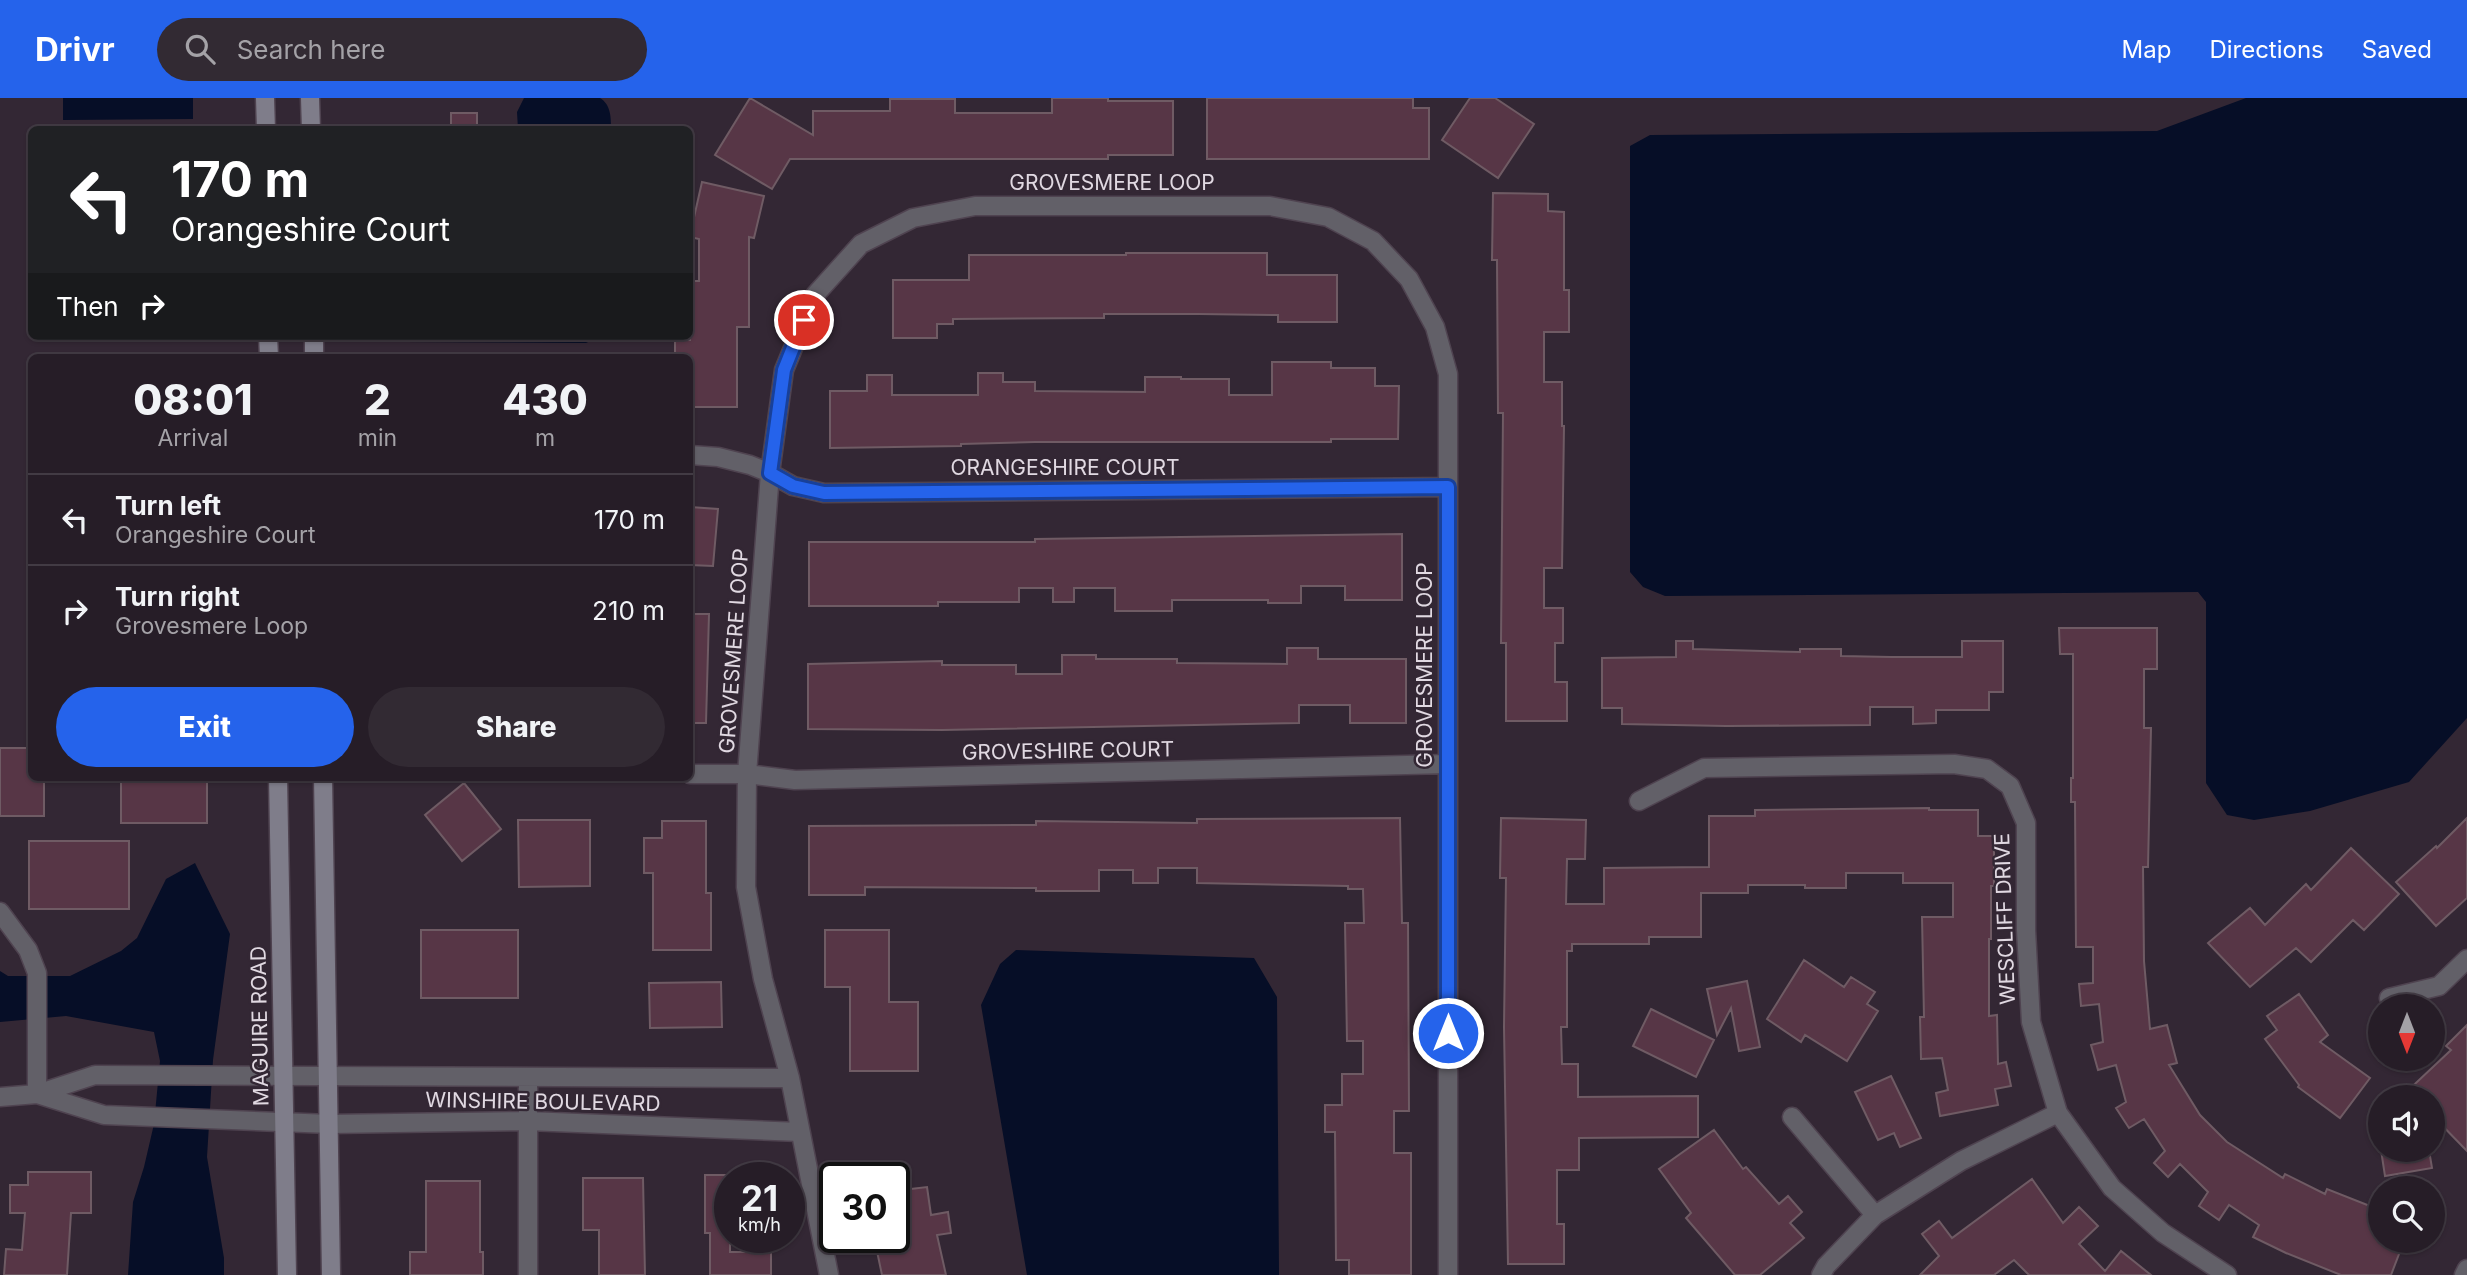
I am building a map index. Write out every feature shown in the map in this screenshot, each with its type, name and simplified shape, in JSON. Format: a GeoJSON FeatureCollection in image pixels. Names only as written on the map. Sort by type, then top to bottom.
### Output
{"type":"FeatureCollection","features":[{"type":"Feature","properties":{"kind":"main road"},"geometry":{"type":"LineString","coordinates":[[265,98],[266,126]]}},
{"type":"Feature","properties":{"kind":"main road"},"geometry":{"type":"LineString","coordinates":[[310,98],[311,126]]}},
{"type":"Feature","properties":{"kind":"main road","name":"MAGUIRE ROAD"},"geometry":{"type":"LineString","coordinates":[[278,781],[287,1275]]}},
{"type":"Feature","properties":{"kind":"main road"},"geometry":{"type":"LineString","coordinates":[[323,781],[330,1077],[331,1275]]}},
{"type":"Feature","properties":{"kind":"street","name":"GROVESMERE LOOP"},"geometry":{"type":"LineString","coordinates":[[829,1275],[790,1078],[762,979],[747,887],[747,774],[770,473],[784,370],[815,295],[861,244],[914,218],[975,206],[1270,206],[1328,217],[1373,241],[1409,279],[1435,327],[1448,374],[1448,1275]]}},
{"type":"Feature","properties":{"kind":"street","name":"ORANGESHIRE COURT"},"geometry":{"type":"LineString","coordinates":[[693,454],[750,464],[793,486],[824,493],[1448,487]]}},
{"type":"Feature","properties":{"kind":"street","name":"GROVESHIRE COURT"},"geometry":{"type":"LineString","coordinates":[[693,774],[747,774],[795,780],[1448,764]]}},
{"type":"Feature","properties":{"kind":"street","name":"WESCLIFF DRIVE"},"geometry":{"type":"LineString","coordinates":[[1639,802],[1704,768],[1954,764],[1987,769],[2010,786],[2026,823],[2026,930],[2031,1021],[2058,1113],[2112,1188],[2163,1233],[2227,1275]]}},
{"type":"Feature","properties":{"kind":"street"},"geometry":{"type":"LineString","coordinates":[[0,912],[29,950],[37,973],[37,1094],[0,1097]]}},
{"type":"Feature","properties":{"kind":"street"},"geometry":{"type":"LineString","coordinates":[[2406,994],[2439,986],[2467,959]]}},
{"type":"Feature","properties":{"kind":"street","name":"WINSHIRE BOULEVARD"},"geometry":{"type":"LineString","coordinates":[[37,1094],[96,1075],[790,1078]]}},
{"type":"Feature","properties":{"kind":"street"},"geometry":{"type":"LineString","coordinates":[[528,1078],[528,1275]]}},
{"type":"Feature","properties":{"kind":"street","name":"WINSHIRE BOULEVARD"},"geometry":{"type":"LineString","coordinates":[[37,1094],[104,1115],[142,1117],[330,1124],[528,1121],[800,1132]]}},
{"type":"Feature","properties":{"kind":"street"},"geometry":{"type":"LineString","coordinates":[[1821,1275],[1826,1266],[1875,1215],[1961,1161],[2058,1113]]}},
{"type":"Feature","properties":{"kind":"street"},"geometry":{"type":"LineString","coordinates":[[1792,1117],[1875,1215]]}},
{"type":"Feature","properties":{"kind":"street"},"geometry":{"type":"LineString","coordinates":[[2464,1275],[2467,1269]]}},
{"type":"Feature","properties":{"kind":"water"},"geometry":{"type":"Polygon","coordinates":[[[63,98],[193,98],[193,119],[63,120],[63,98]]]}},
{"type":"Feature","properties":{"kind":"water"},"geometry":{"type":"Polygon","coordinates":[[[524,98],[600,98],[608,108],[611,126],[518,126],[517,112],[524,98]]]}},
{"type":"Feature","properties":{"kind":"water"},"geometry":{"type":"Polygon","coordinates":[[[2246,98],[2467,98],[2467,718],[2409,782],[2310,811],[2254,820],[2227,815],[2206,783],[2206,602],[2198,592],[1665,596],[1643,587],[1630,572],[1630,146],[1650,135],[2157,131],[2246,98]]]}},
{"type":"Feature","properties":{"kind":"water"},"geometry":{"type":"Polygon","coordinates":[[[401,340],[592,340],[586,343],[401,340]]]}},
{"type":"Feature","properties":{"kind":"water"},"geometry":{"type":"Polygon","coordinates":[[[195,863],[230,934],[213,1060],[207,1157],[224,1258],[224,1275],[128,1275],[133,1202],[154,1124],[160,1061],[154,1032],[66,1016],[0,1022],[0,971],[8,976],[70,976],[121,951],[137,938],[166,879],[195,863]]]}},
{"type":"Feature","properties":{"kind":"water"},"geometry":{"type":"Polygon","coordinates":[[[1016,950],[1254,958],[1277,997],[1279,1275],[1027,1275],[981,1005],[1000,964],[1016,950]]]}},
{"type":"Feature","properties":{"kind":"building"},"geometry":{"type":"Polygon","coordinates":[[[750,98],[813,135],[813,111],[890,111],[890,99],[955,99],[955,113],[1052,113],[1052,98],[1173,101],[1173,155],[1108,155],[1108,159],[790,159],[772,189],[715,155],[750,98]]]}},
{"type":"Feature","properties":{"kind":"building"},"geometry":{"type":"Polygon","coordinates":[[[1207,98],[1413,98],[1413,108],[1429,108],[1429,159],[1207,159],[1207,98]]]}},
{"type":"Feature","properties":{"kind":"building"},"geometry":{"type":"Polygon","coordinates":[[[1470,98],[1495,98],[1534,124],[1498,178],[1442,140],[1470,98]]]}},
{"type":"Feature","properties":{"kind":"building"},"geometry":{"type":"Polygon","coordinates":[[[451,113],[477,113],[477,126],[451,126],[451,113]]]}},
{"type":"Feature","properties":{"kind":"building"},"geometry":{"type":"Polygon","coordinates":[[[702,182],[764,196],[754,238],[749,237],[749,327],[737,327],[737,407],[693,407],[693,354],[675,354],[675,340],[693,340],[693,281],[699,281],[699,239],[693,238],[693,222],[702,182]]]}},
{"type":"Feature","properties":{"kind":"building"},"geometry":{"type":"Polygon","coordinates":[[[1493,193],[1548,194],[1548,211],[1564,212],[1564,290],[1569,290],[1569,332],[1544,332],[1544,382],[1562,382],[1562,568],[1544,568],[1544,608],[1563,608],[1563,643],[1555,643],[1555,682],[1567,682],[1567,721],[1506,721],[1506,643],[1501,643],[1503,413],[1498,413],[1497,260],[1492,260],[1493,193]]]}},
{"type":"Feature","properties":{"kind":"building"},"geometry":{"type":"Polygon","coordinates":[[[1267,253],[1267,275],[1337,275],[1337,322],[1278,322],[1278,315],[1199,314],[953,319],[953,324],[937,324],[937,338],[893,338],[893,280],[969,280],[969,255],[1267,253]]]}},
{"type":"Feature","properties":{"kind":"building"},"geometry":{"type":"Polygon","coordinates":[[[1272,362],[1331,362],[1331,368],[1375,368],[1375,386],[1399,386],[1398,439],[1331,439],[1331,442],[1035,442],[830,448],[830,391],[867,391],[867,375],[892,375],[892,395],[978,395],[978,373],[1003,373],[1003,382],[1035,382],[1035,391],[1145,392],[1145,377],[1181,377],[1229,379],[1229,395],[1272,395],[1272,362]]]}},
{"type":"Feature","properties":{"kind":"building"},"geometry":{"type":"Polygon","coordinates":[[[693,507],[718,509],[713,566],[693,565],[693,507]]]}},
{"type":"Feature","properties":{"kind":"building"},"geometry":{"type":"Polygon","coordinates":[[[1402,534],[1402,600],[1345,600],[1345,586],[1301,586],[1301,603],[1268,603],[1268,600],[1172,600],[1172,611],[1115,611],[1115,588],[1074,588],[1074,602],[1053,602],[1053,588],[1019,588],[1019,602],[938,602],[938,606],[809,606],[809,542],[1035,542],[1035,539],[1402,534]]]}},
{"type":"Feature","properties":{"kind":"building"},"geometry":{"type":"Polygon","coordinates":[[[693,614],[709,614],[706,723],[693,723],[693,614]]]}},
{"type":"Feature","properties":{"kind":"building"},"geometry":{"type":"Polygon","coordinates":[[[2059,628],[2157,628],[2157,669],[2144,669],[2144,728],[2151,728],[2148,867],[2143,867],[2144,961],[2150,1029],[2167,1025],[2177,1063],[2169,1065],[2200,1115],[2227,1142],[2283,1178],[2285,1174],[2325,1194],[2327,1189],[2368,1205],[2368,1253],[2399,1253],[2391,1275],[2341,1275],[2286,1253],[2253,1237],[2259,1225],[2229,1205],[2219,1220],[2199,1206],[2208,1192],[2180,1164],[2168,1177],[2154,1163],[2165,1151],[2144,1119],[2129,1128],[2116,1108],[2126,1102],[2116,1065],[2098,1070],[2091,1045],[2103,1042],[2099,1004],[2081,1006],[2079,984],[2093,983],[2093,947],[2076,947],[2075,802],[2071,802],[2073,654],[2060,654],[2059,628]]]}},
{"type":"Feature","properties":{"kind":"building"},"geometry":{"type":"Polygon","coordinates":[[[1676,641],[1693,641],[1693,649],[1800,652],[1800,649],[1841,649],[1841,656],[1962,657],[1962,641],[2003,641],[2003,692],[1989,692],[1989,710],[1936,710],[1936,723],[1913,724],[1913,707],[1870,707],[1870,725],[1726,726],[1622,724],[1622,708],[1602,708],[1602,658],[1676,657],[1676,641]]]}},
{"type":"Feature","properties":{"kind":"building"},"geometry":{"type":"Polygon","coordinates":[[[1287,648],[1318,648],[1318,659],[1406,659],[1406,723],[1350,723],[1350,705],[1299,705],[1299,723],[942,730],[808,729],[808,664],[942,661],[942,665],[1016,665],[1016,674],[1062,674],[1062,655],[1096,655],[1096,659],[1177,659],[1177,663],[1287,664],[1287,648]]]}},
{"type":"Feature","properties":{"kind":"building"},"geometry":{"type":"Polygon","coordinates":[[[0,748],[28,748],[28,781],[44,781],[44,816],[0,816],[0,748]]]}},
{"type":"Feature","properties":{"kind":"building"},"geometry":{"type":"Polygon","coordinates":[[[121,781],[207,781],[207,823],[121,823],[121,781]]]}},
{"type":"Feature","properties":{"kind":"building"},"geometry":{"type":"Polygon","coordinates":[[[464,783],[501,829],[462,861],[425,815],[464,783]]]}},
{"type":"Feature","properties":{"kind":"building"},"geometry":{"type":"Polygon","coordinates":[[[1755,810],[1978,810],[1978,836],[1994,836],[1994,886],[1991,886],[1989,939],[1989,1016],[1997,1015],[1998,1064],[2006,1062],[2011,1086],[1995,1089],[1998,1105],[1940,1116],[1936,1093],[1948,1090],[1942,1058],[1921,1059],[1920,1017],[1924,1017],[1922,917],[1953,917],[1953,883],[1903,883],[1903,873],[1846,873],[1846,888],[1748,885],[1748,893],[1701,893],[1701,937],[1649,937],[1649,944],[1572,944],[1572,951],[1567,951],[1567,1027],[1561,1027],[1562,1064],[1578,1064],[1578,1097],[1698,1096],[1698,1137],[1579,1138],[1579,1170],[1557,1170],[1557,1224],[1564,1224],[1564,1264],[1508,1264],[1504,1027],[1506,878],[1500,878],[1501,818],[1586,820],[1585,859],[1567,859],[1566,904],[1604,904],[1604,868],[1709,867],[1709,816],[1755,816],[1755,810]]]}},
{"type":"Feature","properties":{"kind":"building"},"geometry":{"type":"Polygon","coordinates":[[[1400,818],[1402,923],[1408,923],[1409,1111],[1394,1111],[1394,1153],[1411,1153],[1411,1275],[1349,1275],[1349,1260],[1336,1260],[1335,1132],[1325,1132],[1325,1105],[1342,1105],[1342,1074],[1363,1074],[1363,1041],[1347,1041],[1345,923],[1364,923],[1363,889],[1348,889],[1348,886],[1197,883],[1197,868],[1158,868],[1158,883],[1133,883],[1133,870],[1099,870],[1099,891],[865,887],[865,895],[809,895],[809,826],[1036,825],[1036,821],[1197,823],[1197,819],[1400,818]]]}},
{"type":"Feature","properties":{"kind":"building"},"geometry":{"type":"Polygon","coordinates":[[[2467,818],[2467,898],[2436,926],[2396,882],[2436,846],[2437,848],[2467,818]]]}},
{"type":"Feature","properties":{"kind":"building"},"geometry":{"type":"Polygon","coordinates":[[[518,820],[590,820],[590,886],[519,887],[518,820]]]}},
{"type":"Feature","properties":{"kind":"building"},"geometry":{"type":"Polygon","coordinates":[[[662,821],[706,821],[706,893],[711,893],[711,950],[653,950],[653,873],[644,873],[644,838],[662,838],[662,821]]]}},
{"type":"Feature","properties":{"kind":"building"},"geometry":{"type":"Polygon","coordinates":[[[29,841],[129,841],[129,909],[29,909],[29,841]]]}},
{"type":"Feature","properties":{"kind":"building"},"geometry":{"type":"Polygon","coordinates":[[[2351,848],[2399,894],[2364,930],[2353,920],[2311,962],[2296,948],[2250,987],[2208,943],[2250,908],[2265,925],[2306,884],[2311,890],[2351,848]]]}},
{"type":"Feature","properties":{"kind":"building"},"geometry":{"type":"Polygon","coordinates":[[[421,930],[518,930],[518,998],[421,998],[421,930]]]}},
{"type":"Feature","properties":{"kind":"building"},"geometry":{"type":"Polygon","coordinates":[[[825,930],[889,930],[889,1002],[918,1002],[918,1071],[850,1071],[850,987],[825,987],[825,930]]]}},
{"type":"Feature","properties":{"kind":"building"},"geometry":{"type":"Polygon","coordinates":[[[1804,960],[1844,987],[1851,977],[1875,992],[1867,1004],[1878,1011],[1847,1061],[1805,1035],[1801,1042],[1767,1019],[1804,960]]]}},
{"type":"Feature","properties":{"kind":"building"},"geometry":{"type":"Polygon","coordinates":[[[1747,981],[1760,1047],[1739,1051],[1731,1008],[1717,1035],[1707,989],[1747,981]]]}},
{"type":"Feature","properties":{"kind":"building"},"geometry":{"type":"Polygon","coordinates":[[[721,982],[722,1027],[650,1028],[649,983],[721,982]]]}},
{"type":"Feature","properties":{"kind":"building"},"geometry":{"type":"Polygon","coordinates":[[[2299,994],[2328,1035],[2320,1042],[2370,1078],[2340,1118],[2298,1087],[2265,1039],[2277,1030],[2267,1016],[2299,994]]]}},
{"type":"Feature","properties":{"kind":"building"},"geometry":{"type":"Polygon","coordinates":[[[1651,1009],[1714,1040],[1696,1077],[1633,1046],[1651,1009]]]}},
{"type":"Feature","properties":{"kind":"building"},"geometry":{"type":"Polygon","coordinates":[[[2467,1025],[2467,1151],[2445,1128],[2445,1085],[2414,1085],[2429,1071],[2445,1071],[2445,1056],[2451,1050],[2446,1046],[2467,1025]]]}},
{"type":"Feature","properties":{"kind":"building"},"geometry":{"type":"Polygon","coordinates":[[[1891,1076],[1921,1138],[1900,1147],[1894,1133],[1878,1140],[1855,1092],[1891,1076]]]}},
{"type":"Feature","properties":{"kind":"building"},"geometry":{"type":"Polygon","coordinates":[[[1714,1130],[1743,1169],[1746,1167],[1779,1204],[1788,1196],[1802,1212],[1790,1223],[1804,1238],[1760,1275],[1735,1275],[1686,1218],[1691,1213],[1659,1169],[1714,1130]]]}},
{"type":"Feature","properties":{"kind":"building"},"geometry":{"type":"Polygon","coordinates":[[[2383,1162],[2431,1162],[2432,1168],[2385,1176],[2383,1162]]]}},
{"type":"Feature","properties":{"kind":"building"},"geometry":{"type":"Polygon","coordinates":[[[28,1172],[91,1172],[91,1213],[71,1213],[67,1275],[4,1275],[6,1249],[22,1250],[25,1213],[10,1213],[10,1185],[28,1185],[28,1172]]]}},
{"type":"Feature","properties":{"kind":"building"},"geometry":{"type":"Polygon","coordinates":[[[705,1175],[714,1175],[714,1253],[771,1253],[771,1275],[710,1275],[710,1233],[705,1233],[705,1175]]]}},
{"type":"Feature","properties":{"kind":"building"},"geometry":{"type":"Polygon","coordinates":[[[583,1178],[643,1178],[645,1275],[599,1275],[599,1230],[583,1230],[583,1178]]]}},
{"type":"Feature","properties":{"kind":"building"},"geometry":{"type":"Polygon","coordinates":[[[2032,1179],[2063,1223],[2079,1207],[2098,1226],[2079,1244],[2105,1271],[2121,1251],[2151,1275],[2029,1275],[2014,1260],[1994,1275],[1920,1275],[1939,1256],[1922,1234],[1939,1221],[1952,1238],[2032,1179]]]}},
{"type":"Feature","properties":{"kind":"building"},"geometry":{"type":"Polygon","coordinates":[[[426,1181],[480,1181],[480,1252],[483,1252],[483,1275],[410,1275],[410,1252],[426,1252],[426,1181]]]}},
{"type":"Feature","properties":{"kind":"building"},"geometry":{"type":"Polygon","coordinates":[[[927,1187],[931,1215],[948,1212],[951,1233],[937,1235],[946,1275],[882,1275],[877,1253],[910,1253],[910,1189],[927,1187]]]}},
{"type":"Feature","properties":{"kind":"route"},"geometry":{"type":"LineString","coordinates":[[804,320],[784,370],[770,473],[793,486],[824,493],[1448,487],[1448,1033]]}}]}
